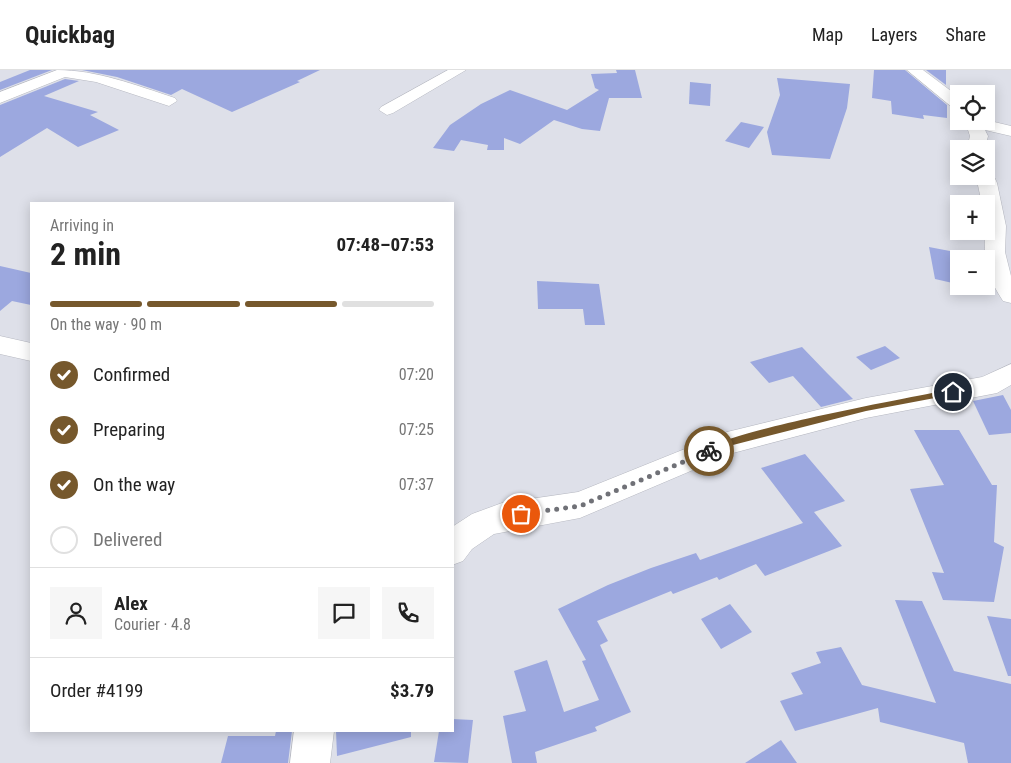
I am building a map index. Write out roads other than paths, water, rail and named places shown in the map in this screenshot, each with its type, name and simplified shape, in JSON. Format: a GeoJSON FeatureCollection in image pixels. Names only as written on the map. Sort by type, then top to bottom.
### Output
{"type":"FeatureCollection","features":[{"type":"Feature","properties":{"kind":"street"},"geometry":{"type":"LineString","coordinates":[[387,110],[459,70]]}},
{"type":"Feature","properties":{"kind":"street"},"geometry":{"type":"LineString","coordinates":[[914,70],[950,98]]}},
{"type":"Feature","properties":{"kind":"street"},"geometry":{"type":"LineString","coordinates":[[0,98],[67,72],[98,78],[169,102]]}},
{"type":"Feature","properties":{"kind":"street"},"geometry":{"type":"LineString","coordinates":[[995,127],[1011,131]]}},
{"type":"Feature","properties":{"kind":"street"},"geometry":{"type":"LineString","coordinates":[[988,185],[996,226],[994,252],[998,275],[1011,296]]}},
{"type":"Feature","properties":{"kind":"street"},"geometry":{"type":"LineString","coordinates":[[0,345],[30,352]]}},
{"type":"Feature","properties":{"kind":"street"},"geometry":{"type":"LineString","coordinates":[[454,548],[461,539],[483,524],[502,517],[580,506],[727,443],[866,408],[988,386],[1011,373]]}},
{"type":"Feature","properties":{"kind":"street"},"geometry":{"type":"LineString","coordinates":[[310,763],[314,732]]}}]}
